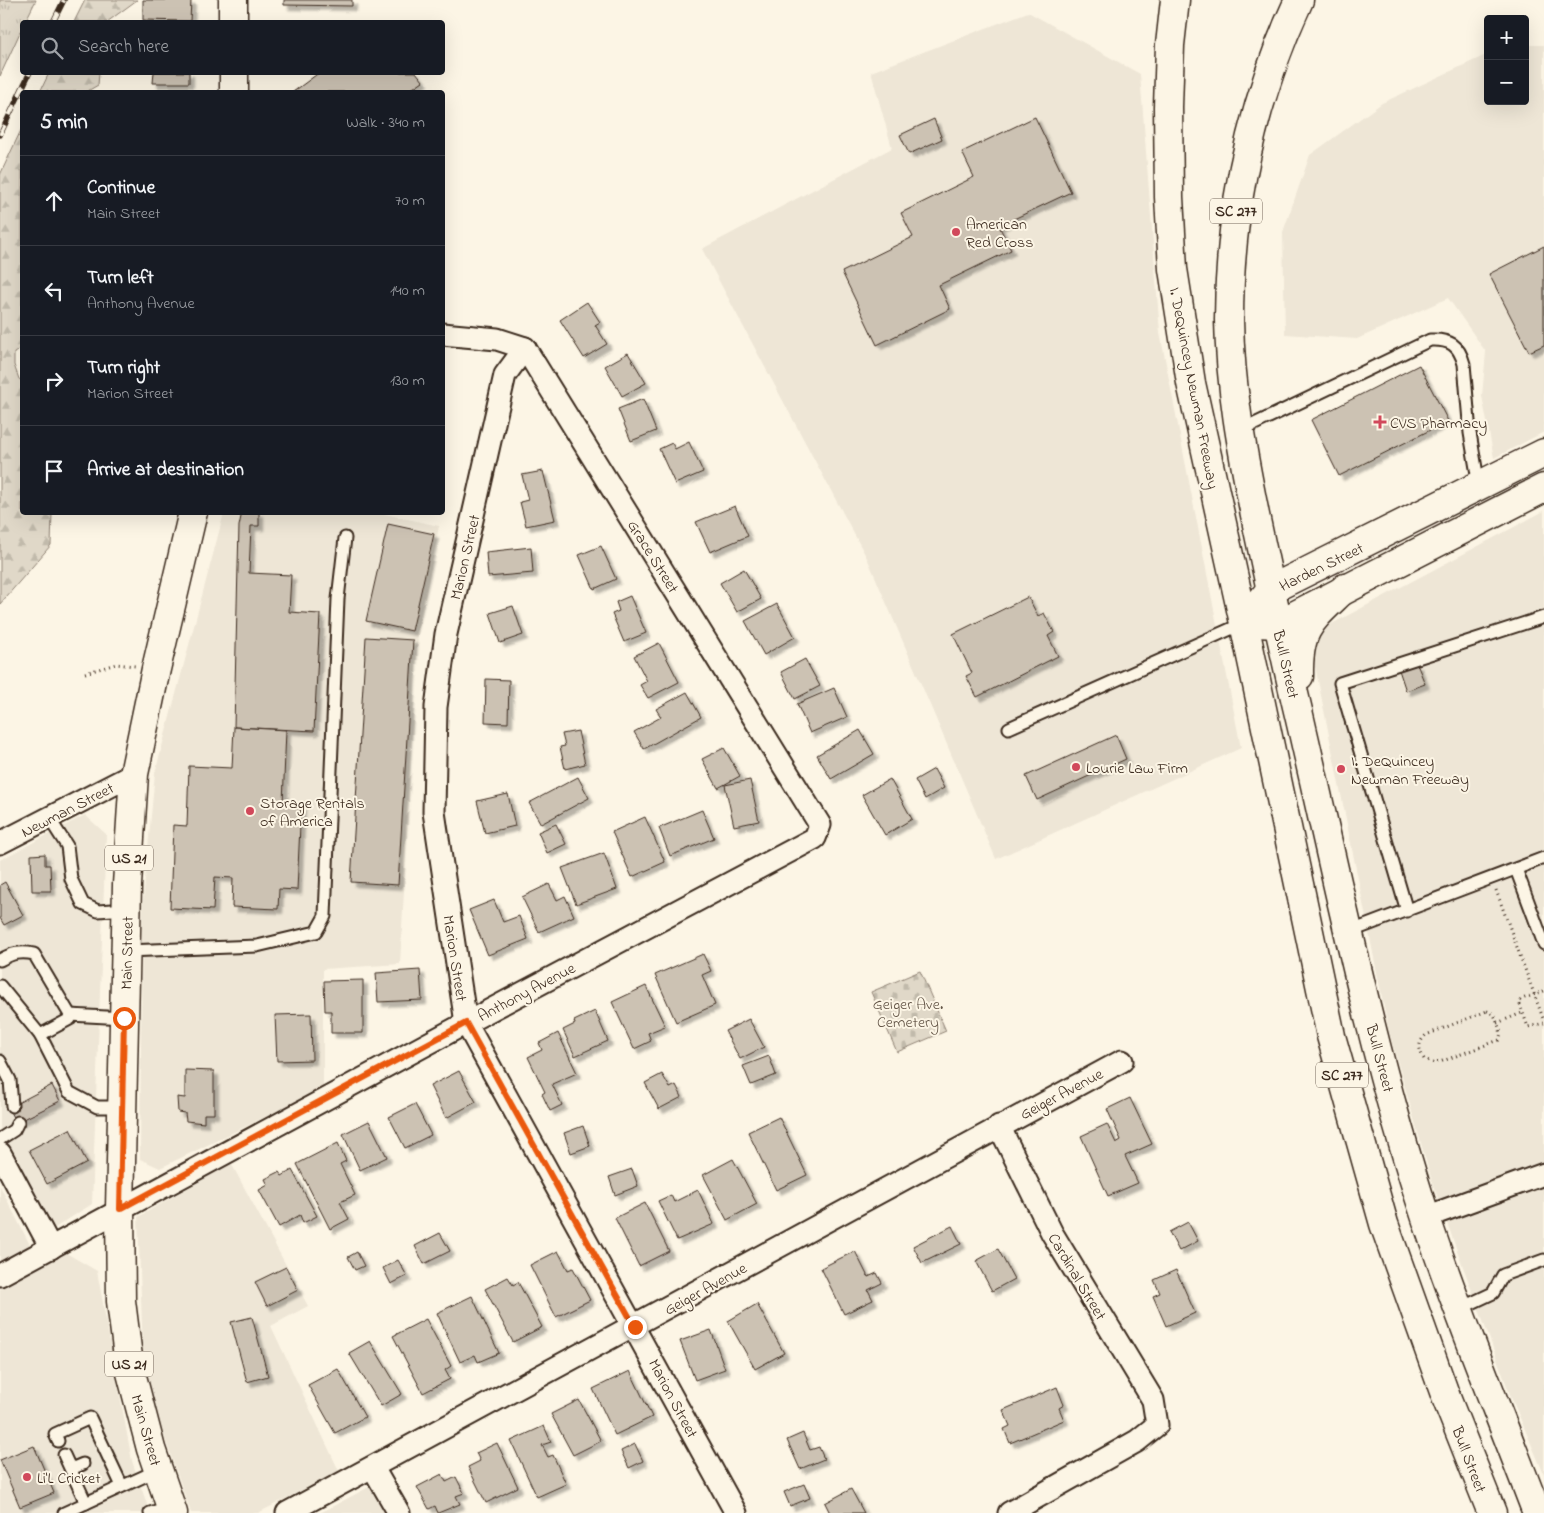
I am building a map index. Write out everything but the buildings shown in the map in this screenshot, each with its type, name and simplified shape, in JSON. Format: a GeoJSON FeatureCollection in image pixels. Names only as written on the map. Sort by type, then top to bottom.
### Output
{"type":"FeatureCollection","features":[{"type":"Feature","properties":{"kind":"main road"},"geometry":{"type":"LineString","coordinates":[[234,0],[234,20]]}},
{"type":"Feature","properties":{"kind":"main road","name":"I. DeQuincey Newman Freeway"},"geometry":{"type":"LineString","coordinates":[[1175,0],[1170,45],[1168,98],[1169,197],[1173,269],[1191,384],[1244,623]]}},
{"type":"Feature","properties":{"kind":"main road","name":"SC 277"},"geometry":{"type":"LineString","coordinates":[[1270,590],[1239,432],[1230,351],[1229,317],[1236,213],[1243,169],[1260,102],[1279,44],[1299,0]]}},
{"type":"Feature","properties":{"kind":"main road"},"geometry":{"type":"LineString","coordinates":[[234,75],[234,90]]}},
{"type":"Feature","properties":{"kind":"main road","name":"Harden Street"},"geometry":{"type":"LineString","coordinates":[[1244,623],[1270,590],[1544,453]]}},
{"type":"Feature","properties":{"kind":"main road","name":"Harden Street"},"geometry":{"type":"LineString","coordinates":[[1244,623],[1278,624],[1544,488]]}},
{"type":"Feature","properties":{"kind":"main road","name":"Main Street"},"geometry":{"type":"LineString","coordinates":[[165,1510],[158,1470],[129,1365],[121,1301],[120,1209],[124,1018],[134,774],[156,669],[192,515]]}},
{"type":"Feature","properties":{"kind":"main road"},"geometry":{"type":"LineString","coordinates":[[1300,718],[1298,651],[1303,634],[1316,616],[1346,588]]}},
{"type":"Feature","properties":{"kind":"main road","name":"Bull Street"},"geometry":{"type":"LineString","coordinates":[[1270,590],[1379,1053],[1426,1218],[1537,1513]]}},
{"type":"Feature","properties":{"kind":"main road","name":"Bull Street"},"geometry":{"type":"LineString","coordinates":[[1244,623],[1331,1036],[1384,1224],[1447,1400],[1492,1513]]}},
{"type":"Feature","properties":{"kind":"street"},"geometry":{"type":"LineString","coordinates":[[445,334],[497,339],[526,348]]}},
{"type":"Feature","properties":{"kind":"street","name":"Grace Street"},"geometry":{"type":"LineString","coordinates":[[526,348],[820,825],[815,838]]}},
{"type":"Feature","properties":{"kind":"street","name":"Marion Street"},"geometry":{"type":"LineString","coordinates":[[526,348],[505,375],[446,634],[436,707],[434,812],[466,1023],[736,1513]]}},
{"type":"Feature","properties":{"kind":"street","name":"Newman Street"},"geometry":{"type":"LineString","coordinates":[[0,843],[134,774]]}},
{"type":"Feature","properties":{"kind":"street","name":"Anthony Avenue"},"geometry":{"type":"LineString","coordinates":[[0,1274],[466,1023],[815,838]]}},
{"type":"Feature","properties":{"kind":"street","name":"Geiger Avenue"},"geometry":{"type":"LineString","coordinates":[[287,1513],[635,1327],[999,1126],[1122,1061]]}},
{"type":"Feature","properties":{"kind":"street","name":"Cardinal Street"},"geometry":{"type":"LineString","coordinates":[[999,1126],[1052,1233],[1153,1400],[1157,1425],[1137,1441],[1009,1513]]}},
{"type":"Feature","properties":{"kind":"street"},"geometry":{"type":"LineString","coordinates":[[0,1153],[50,1248]]}},
{"type":"Feature","properties":{"kind":"street"},"geometry":{"type":"LineString","coordinates":[[1426,1218],[1544,1174]]}},
{"type":"Feature","properties":{"kind":"street"},"geometry":{"type":"LineString","coordinates":[[373,1468],[399,1513]]}},
{"type":"Feature","properties":{"kind":"lane"},"geometry":{"type":"LineString","coordinates":[[1239,432],[1430,340],[1442,340],[1455,344],[1461,353],[1464,364],[1470,433],[1479,486]]}},
{"type":"Feature","properties":{"kind":"lane"},"geometry":{"type":"LineString","coordinates":[[126,952],[257,946],[316,932],[325,916],[338,600],[345,538]]}},
{"type":"Feature","properties":{"kind":"lane"},"geometry":{"type":"LineString","coordinates":[[1407,911],[1340,683],[1544,617]]}},
{"type":"Feature","properties":{"kind":"lane"},"geometry":{"type":"LineString","coordinates":[[1009,728],[1244,623]]}},
{"type":"Feature","properties":{"kind":"lane"},"geometry":{"type":"LineString","coordinates":[[49,818],[67,846],[71,879],[83,904],[98,911],[127,909]]}},
{"type":"Feature","properties":{"kind":"lane"},"geometry":{"type":"LineString","coordinates":[[1350,932],[1544,858]]}},
{"type":"Feature","properties":{"kind":"lane"},"geometry":{"type":"LineString","coordinates":[[1516,869],[1544,944]]}},
{"type":"Feature","properties":{"kind":"lane"},"geometry":{"type":"LineString","coordinates":[[0,960],[8,955],[22,952],[34,954],[70,1015]]}},
{"type":"Feature","properties":{"kind":"lane"},"geometry":{"type":"LineString","coordinates":[[0,986],[40,1035],[69,1092],[97,1107],[122,1107]]}},
{"type":"Feature","properties":{"kind":"lane"},"geometry":{"type":"LineString","coordinates":[[70,1015],[124,1018]]}},
{"type":"Feature","properties":{"kind":"lane"},"geometry":{"type":"LineString","coordinates":[[40,1035],[70,1019],[70,1015]]}},
{"type":"Feature","properties":{"kind":"lane"},"geometry":{"type":"LineString","coordinates":[[0,1061],[10,1080],[12,1106]]}},
{"type":"Feature","properties":{"kind":"lane"},"geometry":{"type":"LineString","coordinates":[[0,1139],[14,1130],[18,1122]]}},
{"type":"Feature","properties":{"kind":"lane"},"geometry":{"type":"LineString","coordinates":[[1459,1309],[1493,1293],[1504,1275],[1544,1260]]}},
{"type":"Feature","properties":{"kind":"lane"},"geometry":{"type":"LineString","coordinates":[[58,1441],[55,1434],[90,1418],[94,1433],[104,1455],[122,1486]]}},
{"type":"Feature","properties":{"kind":"lane"},"geometry":{"type":"LineString","coordinates":[[64,1455],[86,1503]]}},
{"type":"Feature","properties":{"kind":"lane"},"geometry":{"type":"LineString","coordinates":[[71,1469],[83,1464]]}},
{"type":"Feature","properties":{"kind":"lane"},"geometry":{"type":"LineString","coordinates":[[64,1513],[158,1470]]}},
{"type":"Feature","properties":{"kind":"path"},"geometry":{"type":"LineString","coordinates":[[85,673],[116,664],[156,669]]}},
{"type":"Feature","properties":{"kind":"path"},"geometry":{"type":"LineString","coordinates":[[1491,878],[1535,994],[1544,1022],[1528,1026],[1522,1013],[1520,1000],[1535,994],[1544,990]]}},
{"type":"Feature","properties":{"kind":"path"},"geometry":{"type":"LineString","coordinates":[[1540,1008],[1544,1006]]}},
{"type":"Feature","properties":{"kind":"path"},"geometry":{"type":"LineString","coordinates":[[1491,1012],[1497,1023],[1501,1033],[1499,1040],[1434,1063],[1424,1059],[1420,1052],[1421,1039],[1426,1035],[1478,1015],[1491,1012]]}},
{"type":"Feature","properties":{"kind":"path"},"geometry":{"type":"LineString","coordinates":[[1497,1023],[1522,1013]]}},
{"type":"Feature","properties":{"kind":"shaded area"},"geometry":{"type":"Polygon","coordinates":[[[1028,12],[1140,74],[1160,333],[1241,748],[996,859],[868,560],[702,249],[892,148],[871,72],[1028,12]]]}},
{"type":"Feature","properties":{"kind":"shaded area"},"geometry":{"type":"Polygon","coordinates":[[[1529,45],[1544,45],[1544,432],[1494,458],[1482,396],[1486,352],[1448,298],[1357,339],[1285,334],[1283,232],[1310,155],[1382,103],[1484,56],[1484,105],[1529,105],[1529,45]]]}},
{"type":"Feature","properties":{"kind":"shaded area"},"geometry":{"type":"Polygon","coordinates":[[[1544,511],[1544,1474],[1511,1397],[1433,1185],[1389,1032],[1309,636],[1544,511]]]}},
{"type":"Feature","properties":{"kind":"shaded area"},"geometry":{"type":"Polygon","coordinates":[[[223,515],[389,515],[439,526],[418,635],[400,964],[323,969],[323,1089],[160,1168],[140,1159],[142,912],[155,773],[223,515]]]}},
{"type":"Feature","properties":{"kind":"shaded area"},"geometry":{"type":"Polygon","coordinates":[[[85,815],[106,834],[92,1204],[53,1229],[0,1128],[0,860],[85,815]]]}},
{"type":"Feature","properties":{"kind":"shaded area"},"geometry":{"type":"Polygon","coordinates":[[[231,1163],[308,1306],[271,1326],[339,1471],[258,1513],[191,1513],[144,1379],[138,1217],[231,1163]]]}},
{"type":"Feature","properties":{"kind":"shaded area"},"geometry":{"type":"Polygon","coordinates":[[[0,1186],[31,1247],[0,1263],[0,1186]]]}},
{"type":"Feature","properties":{"kind":"shaded area"},"geometry":{"type":"Polygon","coordinates":[[[66,1253],[97,1271],[132,1461],[150,1513],[0,1513],[0,1289],[66,1253]]]}},
{"type":"Feature","properties":{"kind":"shaded area"},"geometry":{"type":"Polygon","coordinates":[[[369,1487],[385,1513],[320,1513],[369,1487]]]}},
{"type":"Feature","properties":{"kind":"green space"},"geometry":{"type":"Polygon","coordinates":[[[0,0],[36,0],[26,20],[20,20],[20,32],[0,76],[0,0]]]}},
{"type":"Feature","properties":{"kind":"green space"},"geometry":{"type":"Polygon","coordinates":[[[85,0],[137,0],[110,20],[75,20],[85,0]]]}},
{"type":"Feature","properties":{"kind":"green space"},"geometry":{"type":"Polygon","coordinates":[[[48,75],[99,75],[98,85],[89,90],[41,90],[48,75]]]}},
{"type":"Feature","properties":{"kind":"green space"},"geometry":{"type":"Polygon","coordinates":[[[20,132],[20,349],[14,353],[14,365],[20,380],[20,515],[52,515],[51,545],[0,604],[0,175],[20,132]]]}},
{"type":"Feature","properties":{"kind":"green space","name":"Geiger Ave. Cemetery"},"geometry":{"type":"Polygon","coordinates":[[[920,971],[946,1031],[897,1052],[871,992],[920,971]]]}},
{"type":"Feature","properties":{"kind":"railway"},"geometry":{"type":"LineString","coordinates":[[54,20],[64,0]]}},
{"type":"Feature","properties":{"kind":"railway"},"geometry":{"type":"LineString","coordinates":[[21,90],[29,75]]}},
{"type":"Feature","properties":{"kind":"railway"},"geometry":{"type":"LineString","coordinates":[[0,135],[20,93]]}},
{"type":"Feature","properties":{"kind":"place","name":"American Red Cross"},"geometry":{"type":"Point","coordinates":[956,232]}},
{"type":"Feature","properties":{"kind":"place","name":"CVS Pharmacy"},"geometry":{"type":"Point","coordinates":[1380,422]}},
{"type":"Feature","properties":{"kind":"place","name":"Lourie Law Firm"},"geometry":{"type":"Point","coordinates":[1076,767]}},
{"type":"Feature","properties":{"kind":"place","name":"I. DeQuincey Newman Freeway"},"geometry":{"type":"Point","coordinates":[1341,769]}},
{"type":"Feature","properties":{"kind":"place","name":"Storage Rentals of America"},"geometry":{"type":"Point","coordinates":[250,811]}},
{"type":"Feature","properties":{"kind":"place","name":"Li'L Cricket"},"geometry":{"type":"Point","coordinates":[27,1477]}},
{"type":"Feature","properties":{"kind":"route"},"geometry":{"type":"LineString","coordinates":[[124,1018],[120,1209],[466,1023],[635,1327]]}}]}
